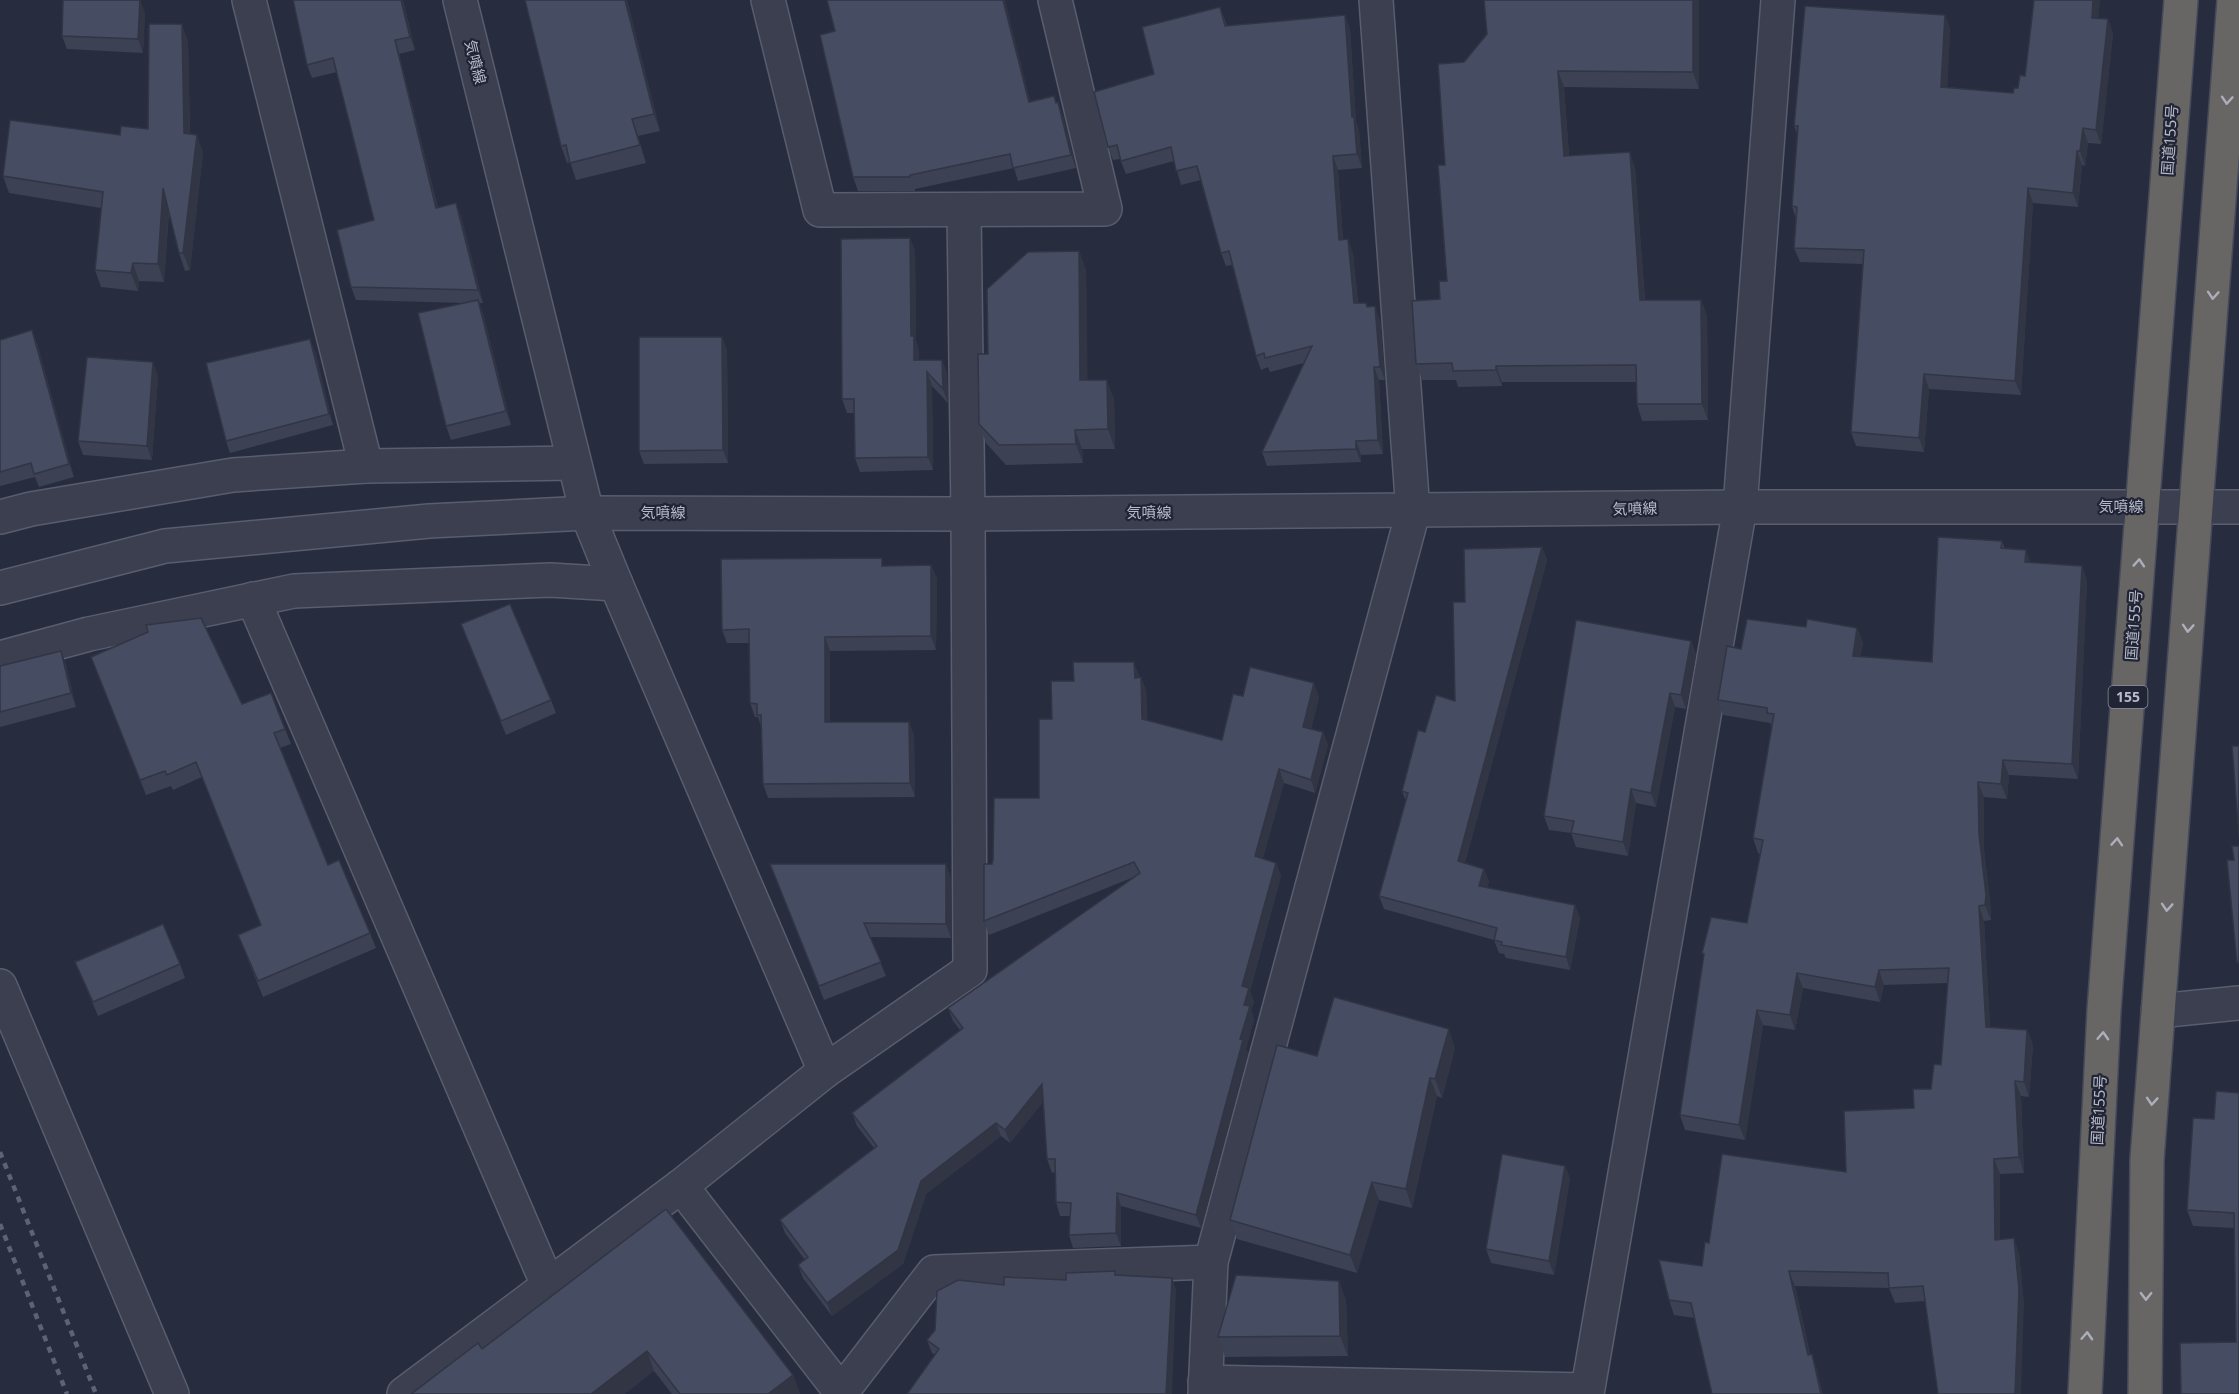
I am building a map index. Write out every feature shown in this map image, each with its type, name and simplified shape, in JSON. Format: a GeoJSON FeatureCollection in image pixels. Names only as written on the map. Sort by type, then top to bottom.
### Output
{"type":"FeatureCollection","features":[{"type":"Feature","properties":{"kind":"highway","name":"国道155号"},"geometry":{"type":"LineString","coordinates":[[2085,1394],[2104,1010],[2181,0]]}},
{"type":"Feature","properties":{"kind":"highway"},"geometry":{"type":"LineString","coordinates":[[2145,1394],[2147,1160],[2234,0]]}},
{"type":"Feature","properties":{"kind":"street"},"geometry":{"type":"LineString","coordinates":[[249,0],[366,466]]}},
{"type":"Feature","properties":{"kind":"street","name":"気噴線"},"geometry":{"type":"LineString","coordinates":[[460,0],[587,513],[968,514],[1413,512],[1740,507],[2239,507]]}},
{"type":"Feature","properties":{"kind":"street"},"geometry":{"type":"LineString","coordinates":[[768,0],[820,210],[1105,209],[1055,0]]}},
{"type":"Feature","properties":{"kind":"street"},"geometry":{"type":"LineString","coordinates":[[1376,0],[1413,512],[1211,1262],[1205,1388],[1587,1392],[1740,507],[1778,0]]}},
{"type":"Feature","properties":{"kind":"street"},"geometry":{"type":"LineString","coordinates":[[404,1394],[681,1186],[825,1071],[970,970],[964,210]]}},
{"type":"Feature","properties":{"kind":"street"},"geometry":{"type":"LineString","coordinates":[[0,517],[31,509],[233,475],[366,466],[574,463]]}},
{"type":"Feature","properties":{"kind":"street"},"geometry":{"type":"LineString","coordinates":[[0,588],[165,546],[429,521],[587,513],[825,1071]]}},
{"type":"Feature","properties":{"kind":"street"},"geometry":{"type":"LineString","coordinates":[[0,658],[89,634],[294,591],[538,580],[616,584]]}},
{"type":"Feature","properties":{"kind":"street"},"geometry":{"type":"LineString","coordinates":[[253,599],[548,1285]]}},
{"type":"Feature","properties":{"kind":"street"},"geometry":{"type":"LineString","coordinates":[[0,986],[172,1394]]}},
{"type":"Feature","properties":{"kind":"street"},"geometry":{"type":"LineString","coordinates":[[2158,1011],[2239,1002]]}},
{"type":"Feature","properties":{"kind":"street"},"geometry":{"type":"LineString","coordinates":[[681,1186],[840,1393],[934,1272],[1211,1262]]}},
{"type":"Feature","properties":{"kind":"building"},"geometry":{"type":"Polygon","coordinates":[[[63,0],[140,0],[138,39],[62,36],[63,0]]]}},
{"type":"Feature","properties":{"kind":"building"},"geometry":{"type":"Polygon","coordinates":[[[293,0],[401,0],[410,37],[395,40],[436,208],[456,203],[478,290],[351,287],[337,230],[374,220],[333,58],[307,65],[293,0]]]}},
{"type":"Feature","properties":{"kind":"building"},"geometry":{"type":"Polygon","coordinates":[[[525,0],[625,0],[654,114],[632,119],[640,145],[570,163],[566,145],[561,146],[525,0]]]}},
{"type":"Feature","properties":{"kind":"building"},"geometry":{"type":"Polygon","coordinates":[[[827,0],[1003,0],[1029,102],[1054,96],[1056,103],[1058,102],[1071,155],[1013,168],[1010,154],[910,175],[910,177],[853,177],[820,35],[835,31],[827,0]]]}},
{"type":"Feature","properties":{"kind":"building"},"geometry":{"type":"Polygon","coordinates":[[[1484,0],[1693,0],[1693,72],[1558,71],[1564,156],[1630,152],[1640,300],[1701,300],[1702,404],[1637,404],[1636,365],[1496,366],[1496,370],[1453,371],[1452,363],[1416,364],[1412,301],[1440,299],[1439,281],[1447,281],[1438,165],[1445,165],[1438,64],[1464,62],[1487,34],[1484,0]]]}},
{"type":"Feature","properties":{"kind":"building"},"geometry":{"type":"Polygon","coordinates":[[[2034,0],[2093,0],[2092,18],[2108,19],[2096,130],[2083,128],[2080,151],[2077,151],[2073,193],[2028,188],[2015,381],[1924,374],[1919,438],[1851,432],[1864,250],[1794,248],[1797,207],[1792,206],[1798,126],[1794,126],[1805,6],[1945,15],[1941,87],[2013,93],[2014,88],[2018,88],[2020,75],[2025,76],[2034,0]]]}},
{"type":"Feature","properties":{"kind":"building"},"geometry":{"type":"Polygon","coordinates":[[[1220,7],[1225,26],[1345,15],[1357,154],[1333,156],[1339,240],[1348,239],[1354,303],[1366,303],[1367,307],[1375,306],[1380,367],[1374,367],[1378,440],[1356,441],[1356,449],[1262,452],[1312,346],[1265,358],[1264,353],[1256,356],[1229,251],[1221,253],[1197,166],[1176,171],[1171,147],[1121,161],[1117,145],[1108,147],[1094,92],[1154,74],[1142,27],[1220,7]]]}},
{"type":"Feature","properties":{"kind":"building"},"geometry":{"type":"Polygon","coordinates":[[[149,24],[182,24],[184,133],[197,135],[183,253],[179,253],[163,188],[158,264],[133,263],[131,273],[95,270],[103,192],[3,176],[10,120],[120,135],[121,126],[148,129],[149,24]]]}},
{"type":"Feature","properties":{"kind":"building"},"geometry":{"type":"Polygon","coordinates":[[[910,238],[911,336],[914,336],[914,360],[942,360],[943,389],[927,372],[928,457],[855,458],[854,399],[842,399],[841,239],[910,238]]]}},
{"type":"Feature","properties":{"kind":"building"},"geometry":{"type":"Polygon","coordinates":[[[1079,251],[1080,380],[1107,380],[1108,429],[1075,430],[1076,444],[999,445],[979,424],[978,354],[988,354],[987,289],[1028,252],[1079,251]]]}},
{"type":"Feature","properties":{"kind":"building"},"geometry":{"type":"Polygon","coordinates":[[[478,300],[506,411],[446,426],[418,313],[478,300]]]}},
{"type":"Feature","properties":{"kind":"building"},"geometry":{"type":"Polygon","coordinates":[[[32,330],[69,464],[34,474],[31,463],[0,472],[0,340],[32,330]]]}},
{"type":"Feature","properties":{"kind":"building"},"geometry":{"type":"Polygon","coordinates":[[[639,337],[722,337],[723,450],[639,451],[639,337]]]}},
{"type":"Feature","properties":{"kind":"building"},"geometry":{"type":"Polygon","coordinates":[[[310,339],[329,414],[226,441],[206,363],[310,339]]]}},
{"type":"Feature","properties":{"kind":"building"},"geometry":{"type":"Polygon","coordinates":[[[87,357],[153,362],[147,446],[78,441],[87,357]]]}},
{"type":"Feature","properties":{"kind":"building"},"geometry":{"type":"Polygon","coordinates":[[[1938,537],[2002,541],[2001,548],[2026,550],[2025,562],[2082,566],[2072,764],[2003,760],[2001,784],[1978,782],[1979,834],[1986,895],[1985,905],[1979,906],[1986,1027],[2027,1030],[2024,1082],[2015,1081],[2019,1157],[1994,1159],[1995,1240],[2014,1238],[2019,1290],[2015,1394],[1938,1394],[1923,1286],[1889,1288],[1888,1273],[1789,1271],[1808,1355],[1812,1354],[1821,1394],[1712,1394],[1691,1303],[1669,1300],[1659,1260],[1702,1266],[1705,1242],[1709,1243],[1722,1154],[1846,1172],[1844,1111],[1914,1108],[1913,1089],[1931,1089],[1934,1064],[1941,1065],[1949,968],[1879,970],[1875,987],[1797,973],[1790,1015],[1757,1010],[1739,1125],[1680,1115],[1704,954],[1702,953],[1711,917],[1747,923],[1763,840],[1753,838],[1774,714],[1767,713],[1767,708],[1718,700],[1727,646],[1741,649],[1747,619],[1806,627],[1807,619],[1857,628],[1853,656],[1932,662],[1938,537]]]}},
{"type":"Feature","properties":{"kind":"building"},"geometry":{"type":"Polygon","coordinates":[[[1542,547],[1458,861],[1484,869],[1479,886],[1575,905],[1566,957],[1501,945],[1502,942],[1494,940],[1497,928],[1379,896],[1408,793],[1402,791],[1418,730],[1425,732],[1436,695],[1455,701],[1453,602],[1465,602],[1464,549],[1542,547]]]}},
{"type":"Feature","properties":{"kind":"building"},"geometry":{"type":"Polygon","coordinates":[[[882,558],[882,566],[931,565],[931,636],[825,637],[825,722],[909,722],[910,783],[763,784],[761,715],[757,715],[757,704],[750,703],[749,629],[722,630],[721,559],[882,558]]]}},
{"type":"Feature","properties":{"kind":"building"},"geometry":{"type":"Polygon","coordinates":[[[510,604],[551,700],[501,721],[461,624],[510,604]]]}},
{"type":"Feature","properties":{"kind":"building"},"geometry":{"type":"Polygon","coordinates":[[[201,618],[242,704],[271,693],[285,729],[274,733],[328,865],[339,860],[370,933],[258,981],[238,935],[261,925],[196,762],[167,775],[165,771],[140,780],[91,657],[148,632],[146,625],[201,618]]]}},
{"type":"Feature","properties":{"kind":"building"},"geometry":{"type":"Polygon","coordinates":[[[1576,620],[1691,641],[1681,695],[1670,693],[1651,793],[1631,789],[1623,842],[1571,833],[1574,821],[1544,816],[1576,620]]]}},
{"type":"Feature","properties":{"kind":"building"},"geometry":{"type":"Polygon","coordinates":[[[61,651],[71,693],[0,712],[0,666],[61,651]]]}},
{"type":"Feature","properties":{"kind":"building"},"geometry":{"type":"Polygon","coordinates":[[[1073,662],[1134,662],[1135,678],[1141,677],[1142,719],[1222,740],[1233,694],[1243,696],[1250,667],[1314,683],[1303,727],[1323,732],[1311,780],[1279,769],[1255,856],[1276,863],[1242,986],[1249,988],[1244,1005],[1250,1006],[1240,1039],[1243,1040],[1196,1215],[1117,1193],[1116,1233],[1069,1235],[1071,1203],[1056,1202],[1055,1159],[1047,1159],[1042,1084],[1005,1130],[996,1123],[921,1181],[898,1250],[827,1303],[798,1265],[808,1257],[780,1220],[877,1146],[852,1113],[963,1028],[948,1008],[1140,873],[1134,862],[984,921],[984,864],[992,864],[993,860],[994,798],[1039,798],[1039,719],[1052,719],[1051,681],[1074,681],[1073,662]]]}},
{"type":"Feature","properties":{"kind":"building"},"geometry":{"type":"Polygon","coordinates":[[[2232,746],[2239,746],[2239,837],[2232,746]]]}},
{"type":"Feature","properties":{"kind":"building"},"geometry":{"type":"Polygon","coordinates":[[[2232,846],[2239,846],[2239,963],[2237,963],[2227,860],[2234,860],[2232,846]]]}},
{"type":"Feature","properties":{"kind":"building"},"geometry":{"type":"Polygon","coordinates":[[[770,864],[946,864],[946,924],[864,923],[881,962],[819,986],[770,864]]]}},
{"type":"Feature","properties":{"kind":"building"},"geometry":{"type":"Polygon","coordinates":[[[163,924],[180,964],[93,1002],[75,962],[163,924]]]}},
{"type":"Feature","properties":{"kind":"building"},"geometry":{"type":"Polygon","coordinates":[[[1334,997],[1449,1029],[1435,1079],[1430,1078],[1406,1189],[1372,1182],[1350,1255],[1230,1220],[1277,1045],[1317,1056],[1334,997]]]}},
{"type":"Feature","properties":{"kind":"building"},"geometry":{"type":"Polygon","coordinates":[[[2216,1091],[2239,1093],[2239,1394],[2181,1394],[2180,1343],[2236,1342],[2234,1213],[2187,1210],[2193,1118],[2214,1119],[2216,1091]]]}},
{"type":"Feature","properties":{"kind":"building"},"geometry":{"type":"Polygon","coordinates":[[[1502,1154],[1565,1166],[1549,1261],[1486,1249],[1502,1154]]]}},
{"type":"Feature","properties":{"kind":"building"},"geometry":{"type":"Polygon","coordinates":[[[666,1209],[793,1375],[768,1394],[680,1394],[647,1351],[591,1394],[411,1394],[478,1343],[482,1349],[666,1209]]]}},
{"type":"Feature","properties":{"kind":"building"},"geometry":{"type":"Polygon","coordinates":[[[1115,1271],[1115,1275],[1172,1278],[1166,1394],[907,1394],[939,1349],[927,1340],[935,1330],[937,1291],[958,1280],[1004,1285],[1004,1277],[1066,1280],[1066,1273],[1115,1271]]]}},
{"type":"Feature","properties":{"kind":"building"},"geometry":{"type":"Polygon","coordinates":[[[1236,1275],[1339,1281],[1340,1336],[1218,1337],[1236,1275]]]}},
{"type":"Feature","properties":{"kind":"railway"},"geometry":{"type":"LineString","coordinates":[[0,1152],[96,1394]]}},
{"type":"Feature","properties":{"kind":"railway"},"geometry":{"type":"LineString","coordinates":[[0,1224],[67,1394]]}}]}
